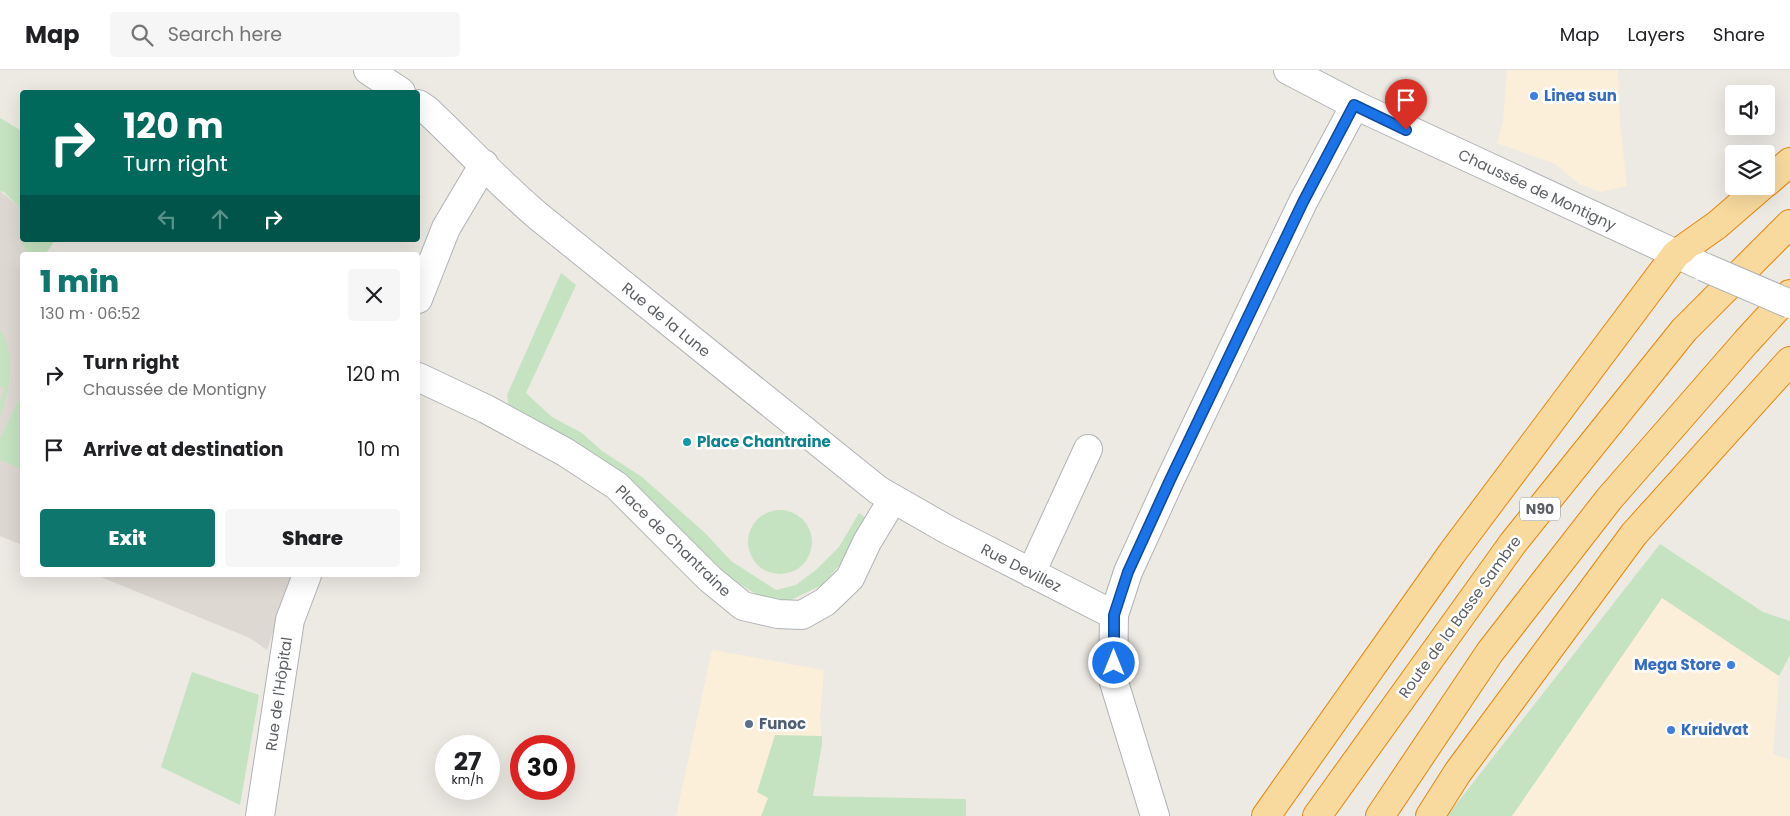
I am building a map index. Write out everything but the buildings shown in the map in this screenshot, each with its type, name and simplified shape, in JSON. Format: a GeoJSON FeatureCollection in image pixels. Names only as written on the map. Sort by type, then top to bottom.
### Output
{"type":"FeatureCollection","features":[{"type":"Feature","properties":{"kind":"highway"},"geometry":{"type":"LineString","coordinates":[[1775,175],[1790,162]]}},
{"type":"Feature","properties":{"kind":"highway"},"geometry":{"type":"LineString","coordinates":[[1266,816],[1446,561],[1676,254],[1717,224],[1751,195]]}},
{"type":"Feature","properties":{"kind":"highway","name":"Route de la Basse Sambre"},"geometry":{"type":"LineString","coordinates":[[1317,816],[1525,527],[1684,330],[1790,224]]}},
{"type":"Feature","properties":{"kind":"highway"},"geometry":{"type":"LineString","coordinates":[[1380,816],[1490,652],[1603,507],[1790,294]]}},
{"type":"Feature","properties":{"kind":"highway"},"geometry":{"type":"LineString","coordinates":[[1430,816],[1458,772],[1634,534],[1790,361]]}},
{"type":"Feature","properties":{"kind":"street"},"geometry":{"type":"LineString","coordinates":[[368,70],[398,90]]}},
{"type":"Feature","properties":{"kind":"street","name":"Chaussée de Montigny"},"geometry":{"type":"LineString","coordinates":[[1294,72],[1354,105],[1704,267],[1790,304]]}},
{"type":"Feature","properties":{"kind":"street"},"geometry":{"type":"LineString","coordinates":[[1155,816],[1114,679],[1114,615],[1128,572],[1170,480],[1303,202],[1354,105]]}},
{"type":"Feature","properties":{"kind":"street","name":"Rue de la Lune"},"geometry":{"type":"LineString","coordinates":[[420,106],[484,164],[513,195],[538,216],[878,490],[928,519]]}},
{"type":"Feature","properties":{"kind":"street"},"geometry":{"type":"LineString","coordinates":[[420,294],[446,228],[484,164]]}},
{"type":"Feature","properties":{"kind":"street","name":"Place de Chantraine"},"geometry":{"type":"LineString","coordinates":[[420,378],[486,409],[547,443],[617,486],[710,579],[744,606],[778,614],[802,615],[825,602],[850,578],[867,542],[893,499]]}},
{"type":"Feature","properties":{"kind":"street"},"geometry":{"type":"LineString","coordinates":[[1031,573],[1088,449]]}},
{"type":"Feature","properties":{"kind":"street","name":"Rue Devillez"},"geometry":{"type":"LineString","coordinates":[[928,519],[1114,615]]}},
{"type":"Feature","properties":{"kind":"street","name":"Rue de l'Hôpital"},"geometry":{"type":"LineString","coordinates":[[260,816],[290,620],[306,577]]}},
{"type":"Feature","properties":{"kind":"shaded area"},"geometry":{"type":"Polygon","coordinates":[[[1507,70],[1618,70],[1620,122],[1627,186],[1600,192],[1579,184],[1555,164],[1497,143],[1503,122],[1507,70]]]}},
{"type":"Feature","properties":{"kind":"shaded area"},"geometry":{"type":"Polygon","coordinates":[[[0,191],[20,207],[20,242],[25,242],[23,245],[27,252],[20,252],[20,544],[0,536],[0,191]]]}},
{"type":"Feature","properties":{"kind":"shaded area"},"geometry":{"type":"Polygon","coordinates":[[[101,577],[291,577],[267,650],[250,638],[101,577]]]}},
{"type":"Feature","properties":{"kind":"shaded area"},"geometry":{"type":"Polygon","coordinates":[[[1662,597],[1779,676],[1773,754],[1790,760],[1790,816],[1512,816],[1662,597]]]}},
{"type":"Feature","properties":{"kind":"shaded area"},"geometry":{"type":"Polygon","coordinates":[[[712,650],[824,670],[820,718],[822,744],[813,796],[966,799],[966,816],[676,816],[712,650]]]}},
{"type":"Feature","properties":{"kind":"green space"},"geometry":{"type":"Polygon","coordinates":[[[0,118],[20,130],[20,208],[4,192],[0,191],[0,118]]]}},
{"type":"Feature","properties":{"kind":"green space"},"geometry":{"type":"Polygon","coordinates":[[[24,242],[54,242],[47,252],[27,252],[22,244],[24,242]]]}},
{"type":"Feature","properties":{"kind":"green space"},"geometry":{"type":"Polygon","coordinates":[[[561,273],[576,285],[526,393],[552,417],[582,433],[602,451],[642,477],[705,533],[731,561],[776,590],[796,585],[817,569],[839,547],[859,513],[870,521],[843,561],[822,585],[776,607],[720,571],[509,407],[507,395],[561,273]]]}},
{"type":"Feature","properties":{"kind":"green space"},"geometry":{"type":"Polygon","coordinates":[[[0,330],[8,350],[10,372],[0,417],[0,401],[5,389],[0,386],[0,330]]]}},
{"type":"Feature","properties":{"kind":"green space"},"geometry":{"type":"Polygon","coordinates":[[[20,398],[20,468],[0,460],[0,438],[20,398]]]}},
{"type":"Feature","properties":{"kind":"green space"},"geometry":{"type":"Polygon","coordinates":[[[780,510],[792,512],[803,519],[810,530],[812,542],[810,554],[803,565],[792,572],[780,574],[768,572],[757,565],[750,554],[748,542],[750,530],[757,519],[768,512],[780,510]]]}},
{"type":"Feature","properties":{"kind":"green space"},"geometry":{"type":"Polygon","coordinates":[[[1660,544],[1763,612],[1790,621],[1790,655],[1779,676],[1662,598],[1512,816],[1447,816],[1660,544]]]}},
{"type":"Feature","properties":{"kind":"green space"},"geometry":{"type":"Polygon","coordinates":[[[192,672],[259,695],[240,805],[161,767],[192,672]]]}},
{"type":"Feature","properties":{"kind":"green space"},"geometry":{"type":"Polygon","coordinates":[[[775,735],[822,736],[813,796],[966,799],[966,816],[761,816],[768,798],[757,792],[775,735]]]}},
{"type":"Feature","properties":{"kind":"place","name":"Linea sun"},"geometry":{"type":"Point","coordinates":[1534,96]}},
{"type":"Feature","properties":{"kind":"place","name":"Place Chantraine"},"geometry":{"type":"Point","coordinates":[687,442]}},
{"type":"Feature","properties":{"kind":"place","name":"Mega Store"},"geometry":{"type":"Point","coordinates":[1731,665]}},
{"type":"Feature","properties":{"kind":"place","name":"Funoc"},"geometry":{"type":"Point","coordinates":[749,724]}},
{"type":"Feature","properties":{"kind":"place","name":"Kruidvat"},"geometry":{"type":"Point","coordinates":[1671,730]}},
{"type":"Feature","properties":{"kind":"route"},"geometry":{"type":"LineString","coordinates":[[1114,663],[1114,615],[1128,572],[1303,202],[1354,105],[1406,130]]}}]}
